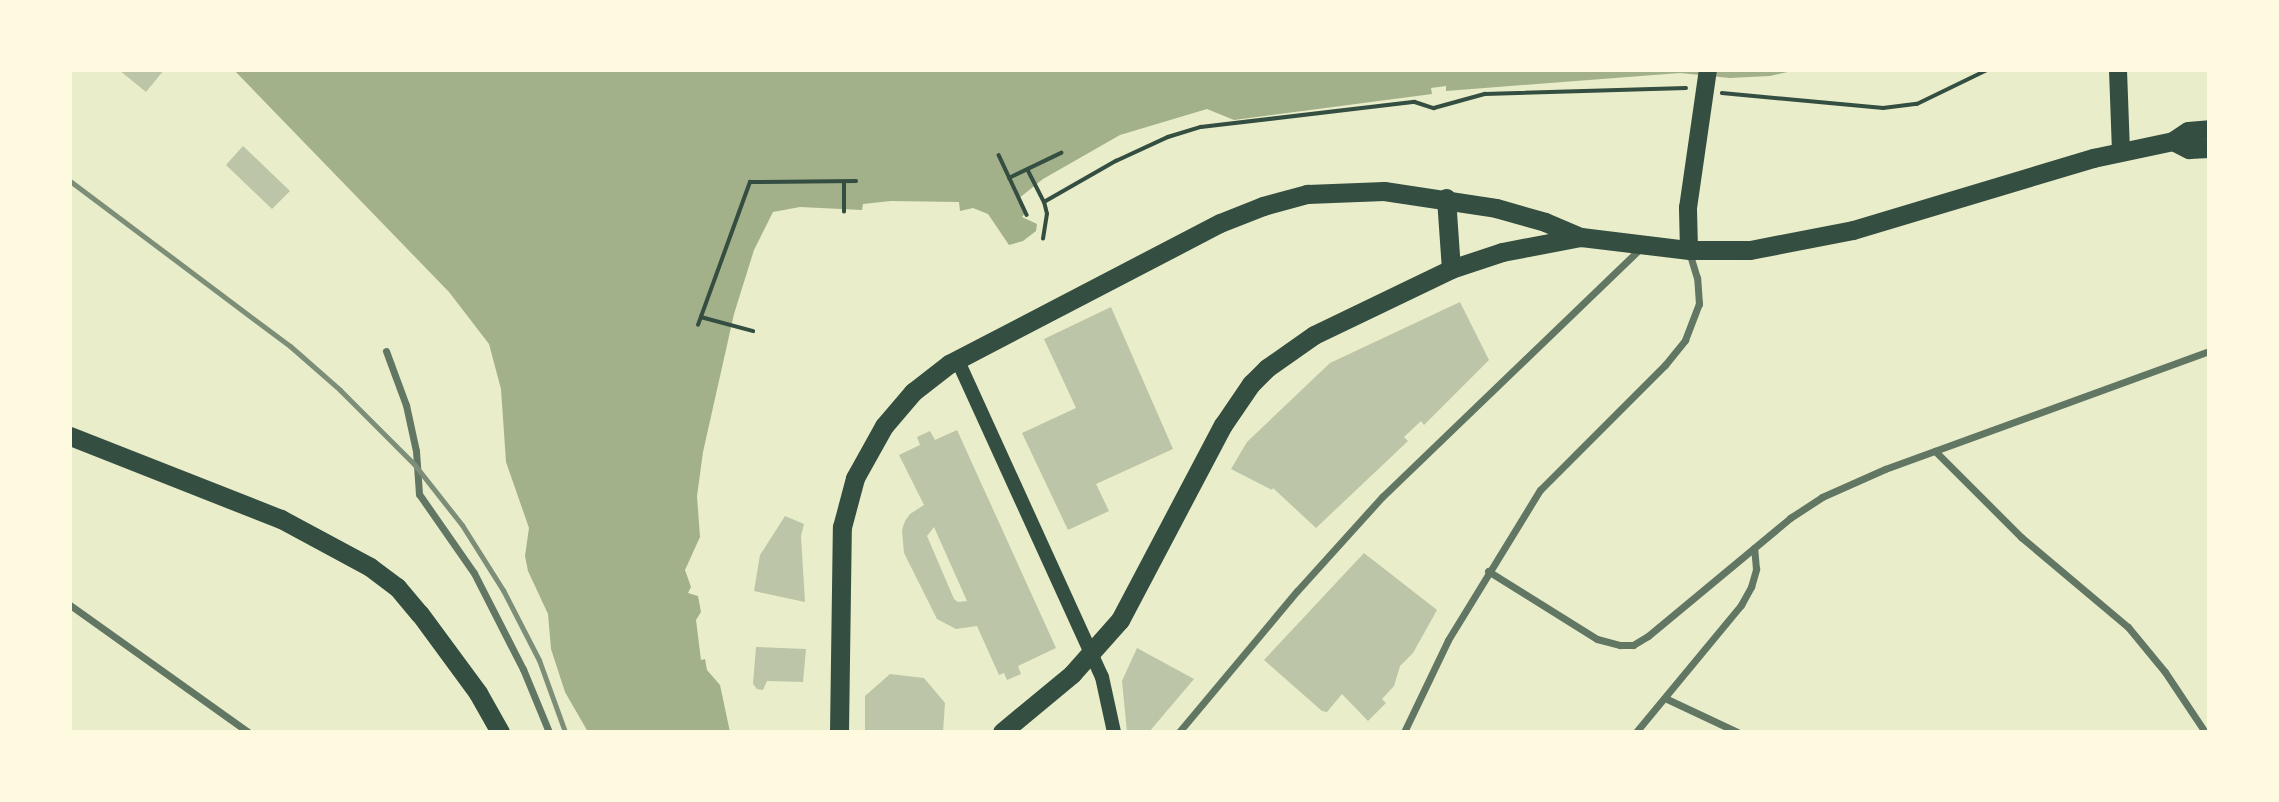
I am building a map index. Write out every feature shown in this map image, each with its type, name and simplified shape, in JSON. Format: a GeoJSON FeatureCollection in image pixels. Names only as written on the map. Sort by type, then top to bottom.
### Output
{"type":"FeatureCollection","features":[{"type":"Feature","properties":{"kind":"highway"},"geometry":{"type":"LineString","coordinates":[[839,732],[841,545],[852,486],[866,455],[890,418],[919,387],[957,359],[1209,228],[1263,206],[1307,194],[1354,190],[1446,198],[1527,216],[1581,237],[1689,250],[1750,250],[1834,235],[2121,151],[2173,141],[2188,131],[2209,129]]}},
{"type":"Feature","properties":{"kind":"highway"},"geometry":{"type":"LineString","coordinates":[[2173,141],[2189,149],[2209,148]]}},
{"type":"Feature","properties":{"kind":"highway"},"geometry":{"type":"LineString","coordinates":[[1446,198],[1451,270]]}},
{"type":"Feature","properties":{"kind":"highway"},"geometry":{"type":"LineString","coordinates":[[1002,732],[1091,654],[1132,600],[1223,425],[1257,378],[1278,359],[1314,335],[1451,270],[1502,252],[1581,237]]}},
{"type":"Feature","properties":{"kind":"highway"},"geometry":{"type":"LineString","coordinates":[[70,436],[281,519],[321,538],[370,567],[397,587],[426,621],[478,693],[500,732]]}},
{"type":"Feature","properties":{"kind":"main road"},"geometry":{"type":"LineString","coordinates":[[1689,250],[1688,208],[1708,70]]}},
{"type":"Feature","properties":{"kind":"main road"},"geometry":{"type":"LineString","coordinates":[[2118,70],[2121,151]]}},
{"type":"Feature","properties":{"kind":"main road"},"geometry":{"type":"LineString","coordinates":[[957,359],[1107,690],[1114,732]]}},
{"type":"Feature","properties":{"kind":"street"},"geometry":{"type":"LineString","coordinates":[[1179,732],[1297,591],[1382,497],[1644,246]]}},
{"type":"Feature","properties":{"kind":"street"},"geometry":{"type":"LineString","coordinates":[[1404,732],[1433,667],[1488,571],[1540,489],[1665,365],[1685,340],[1699,304],[1697,278],[1689,250]]}},
{"type":"Feature","properties":{"kind":"street"},"geometry":{"type":"LineString","coordinates":[[386,351],[406,405],[416,451],[419,494],[474,573],[517,658],[549,732]]}},
{"type":"Feature","properties":{"kind":"street"},"geometry":{"type":"LineString","coordinates":[[1488,571],[1597,639],[1626,646],[1648,636],[1754,548],[1822,496],[2209,351]]}},
{"type":"Feature","properties":{"kind":"street"},"geometry":{"type":"LineString","coordinates":[[1935,452],[2021,537],[2128,627],[2165,672],[2205,732]]}},
{"type":"Feature","properties":{"kind":"street"},"geometry":{"type":"LineString","coordinates":[[1636,732],[1667,698],[1746,596],[1756,569],[1754,548]]}},
{"type":"Feature","properties":{"kind":"street"},"geometry":{"type":"LineString","coordinates":[[70,605],[248,732]]}},
{"type":"Feature","properties":{"kind":"street"},"geometry":{"type":"LineString","coordinates":[[1667,698],[1737,732]]}},
{"type":"Feature","properties":{"kind":"path"},"geometry":{"type":"LineString","coordinates":[[1045,202],[1126,156],[1168,137],[1201,127],[1415,102],[1434,108],[1485,94],[1673,86],[1704,95],[1722,93],[1883,108],[1917,104],[1987,70]]}},
{"type":"Feature","properties":{"kind":"path"},"geometry":{"type":"LineString","coordinates":[[1009,178],[1062,153]]}},
{"type":"Feature","properties":{"kind":"path"},"geometry":{"type":"LineString","coordinates":[[999,155],[1027,215]]}},
{"type":"Feature","properties":{"kind":"path"},"geometry":{"type":"LineString","coordinates":[[1027,169],[1045,202],[1047,214],[1043,239]]}},
{"type":"Feature","properties":{"kind":"path"},"geometry":{"type":"LineString","coordinates":[[844,181],[844,212]]}},
{"type":"Feature","properties":{"kind":"path"},"geometry":{"type":"LineString","coordinates":[[698,325],[750,182],[856,181]]}},
{"type":"Feature","properties":{"kind":"path"},"geometry":{"type":"LineString","coordinates":[[701,317],[753,331]]}},
{"type":"Feature","properties":{"kind":"shaded area"},"geometry":{"type":"Polygon","coordinates":[[[234,70],[1796,70],[1770,76],[1730,78],[1680,73],[1446,91],[1446,86],[1431,88],[1432,94],[1234,120],[1207,109],[1120,135],[1043,179],[1018,199],[1025,213],[1022,217],[1037,224],[1036,231],[1023,241],[1009,245],[988,214],[973,208],[960,211],[959,202],[891,201],[863,204],[862,210],[800,207],[773,212],[754,250],[734,314],[703,452],[697,496],[700,537],[685,570],[691,587],[688,593],[698,596],[701,612],[696,620],[701,660],[705,659],[707,670],[720,685],[730,732],[588,732],[565,692],[551,649],[548,614],[528,571],[525,556],[529,528],[506,462],[501,389],[489,344],[449,292],[234,70]]]}},
{"type":"Feature","properties":{"kind":"building"},"geometry":{"type":"Polygon","coordinates":[[[119,70],[164,70],[146,92],[119,70]]]}},
{"type":"Feature","properties":{"kind":"building"},"geometry":{"type":"Polygon","coordinates":[[[243,146],[290,191],[272,209],[226,165],[243,146]]]}},
{"type":"Feature","properties":{"kind":"building"},"geometry":{"type":"Polygon","coordinates":[[[1460,302],[1489,360],[1424,425],[1421,421],[1404,437],[1408,441],[1316,528],[1273,488],[1272,490],[1231,469],[1247,442],[1330,363],[1460,302]]]}},
{"type":"Feature","properties":{"kind":"building"},"geometry":{"type":"Polygon","coordinates":[[[1111,307],[1173,449],[1096,484],[1109,511],[1068,530],[1022,433],[1076,408],[1044,339],[1111,307]]]}},
{"type":"Feature","properties":{"kind":"building"},"geometry":{"type":"Polygon","coordinates":[[[957,430],[1056,648],[1018,666],[1021,674],[1007,680],[1004,673],[999,675],[977,626],[956,629],[937,619],[904,553],[902,530],[905,521],[910,514],[924,505],[899,455],[920,445],[917,437],[930,431],[935,440],[957,430]],[[934,527],[927,536],[954,599],[958,602],[967,601],[934,527]]]}},
{"type":"Feature","properties":{"kind":"building"},"geometry":{"type":"Polygon","coordinates":[[[785,516],[804,524],[801,536],[805,602],[754,591],[760,555],[785,516]]]}},
{"type":"Feature","properties":{"kind":"building"},"geometry":{"type":"Polygon","coordinates":[[[1364,553],[1437,610],[1413,653],[1400,666],[1394,686],[1382,699],[1386,703],[1368,721],[1342,694],[1327,712],[1322,711],[1264,660],[1364,553]]]}},
{"type":"Feature","properties":{"kind":"building"},"geometry":{"type":"Polygon","coordinates":[[[756,647],[806,649],[803,682],[767,681],[763,690],[757,689],[753,684],[756,647]]]}},
{"type":"Feature","properties":{"kind":"building"},"geometry":{"type":"Polygon","coordinates":[[[1137,648],[1194,679],[1149,732],[1127,732],[1122,681],[1137,648]]]}},
{"type":"Feature","properties":{"kind":"building"},"geometry":{"type":"Polygon","coordinates":[[[890,674],[924,678],[945,703],[943,732],[865,732],[865,696],[890,674]]]}},
{"type":"Feature","properties":{"kind":"railway"},"geometry":{"type":"LineString","coordinates":[[70,181],[290,346],[340,390],[414,464],[462,525],[503,590],[539,660],[565,732]]}}]}
